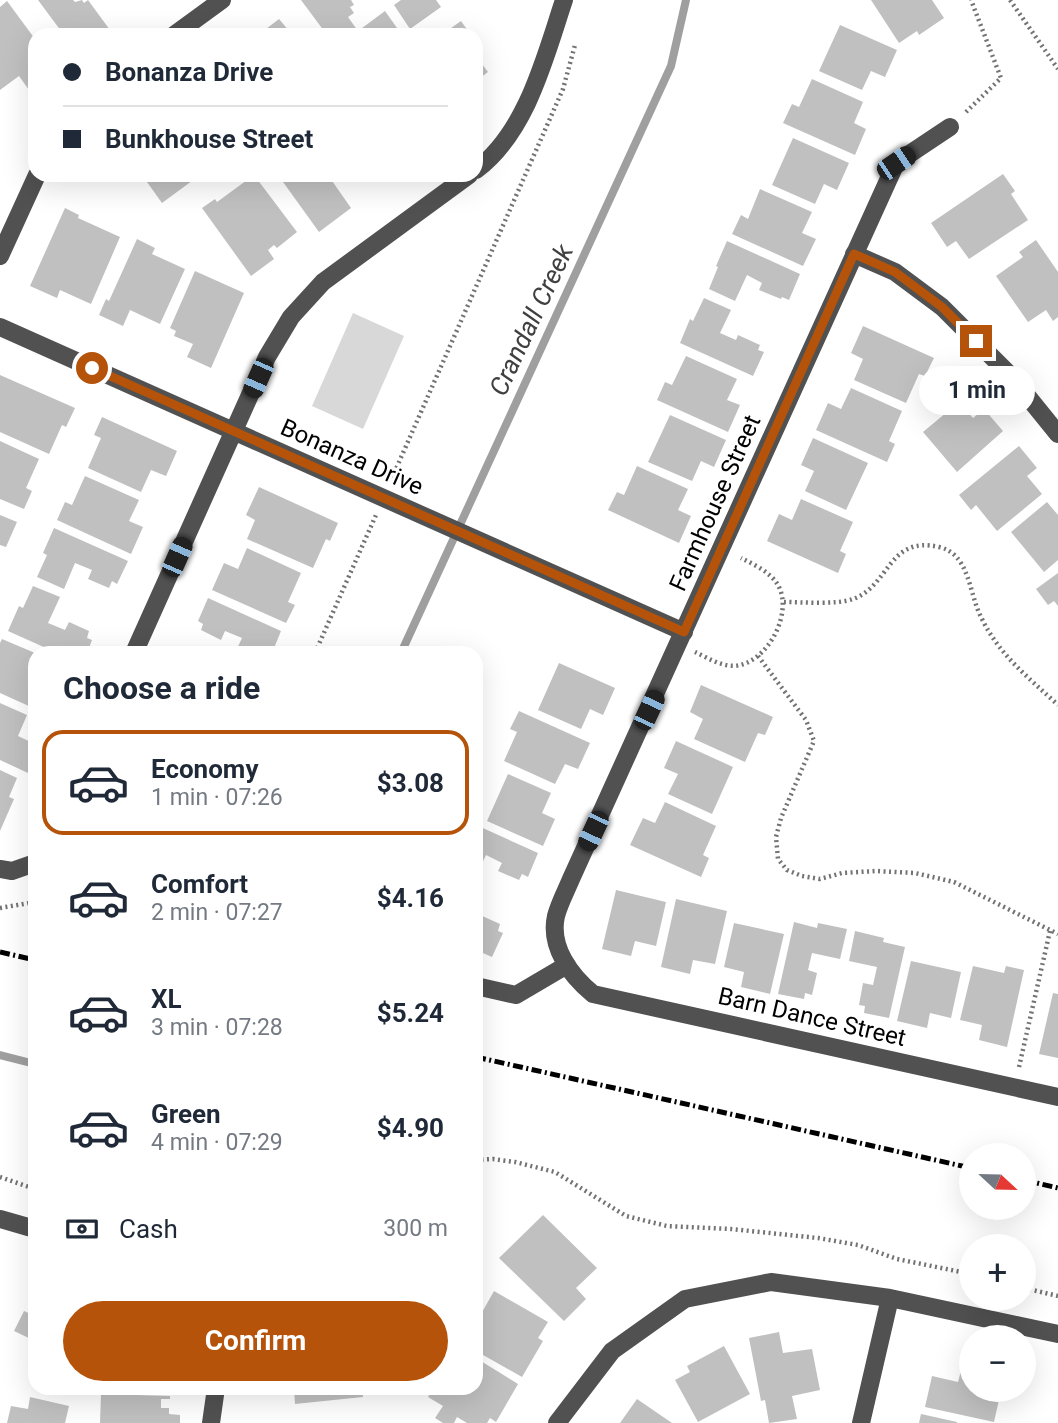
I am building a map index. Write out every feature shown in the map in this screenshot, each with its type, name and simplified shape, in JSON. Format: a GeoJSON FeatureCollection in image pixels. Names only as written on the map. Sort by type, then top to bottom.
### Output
{"type":"FeatureCollection","features":[{"type":"Feature","properties":{"kind":"street"},"geometry":{"type":"LineString","coordinates":[[184,28],[222,0]]}},
{"type":"Feature","properties":{"kind":"street"},"geometry":{"type":"LineString","coordinates":[[483,165],[510,132],[536,87],[564,0]]}},
{"type":"Feature","properties":{"kind":"street","name":"Farmhouse Street"},"geometry":{"type":"LineString","coordinates":[[567,965],[557,944],[555,918],[854,254],[896,163],[950,127]]}},
{"type":"Feature","properties":{"kind":"street"},"geometry":{"type":"LineString","coordinates":[[0,256],[34,182]]}},
{"type":"Feature","properties":{"kind":"street"},"geometry":{"type":"LineString","coordinates":[[137,646],[267,357],[291,317],[323,282],[459,182]]}},
{"type":"Feature","properties":{"kind":"street"},"geometry":{"type":"LineString","coordinates":[[854,254],[895,272],[942,307],[1011,376],[1058,434]]}},
{"type":"Feature","properties":{"kind":"street","name":"Bonanza Drive"},"geometry":{"type":"LineString","coordinates":[[0,327],[553,573],[681,639]]}},
{"type":"Feature","properties":{"kind":"street"},"geometry":{"type":"LineString","coordinates":[[0,869],[12,872],[28,867]]}},
{"type":"Feature","properties":{"kind":"street"},"geometry":{"type":"LineString","coordinates":[[483,988],[516,995],[567,965]]}},
{"type":"Feature","properties":{"kind":"street","name":"Barn Dance Street"},"geometry":{"type":"LineString","coordinates":[[567,965],[576,980],[593,993],[1058,1097]]}},
{"type":"Feature","properties":{"kind":"street"},"geometry":{"type":"LineString","coordinates":[[0,1219],[28,1227]]}},
{"type":"Feature","properties":{"kind":"street"},"geometry":{"type":"LineString","coordinates":[[557,1423],[612,1351],[685,1300],[771,1282],[890,1298],[1058,1334]]}},
{"type":"Feature","properties":{"kind":"street"},"geometry":{"type":"LineString","coordinates":[[861,1423],[890,1298]]}},
{"type":"Feature","properties":{"kind":"street"},"geometry":{"type":"LineString","coordinates":[[211,1423],[215,1395]]}},
{"type":"Feature","properties":{"kind":"path"},"geometry":{"type":"LineString","coordinates":[[950,127],[1002,79],[971,0]]}},
{"type":"Feature","properties":{"kind":"path"},"geometry":{"type":"LineString","coordinates":[[1010,0],[1058,69]]}},
{"type":"Feature","properties":{"kind":"path"},"geometry":{"type":"LineString","coordinates":[[389,485],[563,89],[576,44]]}},
{"type":"Feature","properties":{"kind":"path"},"geometry":{"type":"LineString","coordinates":[[318,646],[379,508]]}},
{"type":"Feature","properties":{"kind":"path"},"geometry":{"type":"LineString","coordinates":[[784,602],[853,599],[876,583],[901,551],[914,546],[943,548],[964,568],[970,579],[980,617],[1007,659],[1058,705]]}},
{"type":"Feature","properties":{"kind":"path"},"geometry":{"type":"LineString","coordinates":[[681,639],[725,665],[741,665],[758,656],[774,637],[784,602],[778,584],[768,573],[721,549]]}},
{"type":"Feature","properties":{"kind":"path"},"geometry":{"type":"LineString","coordinates":[[758,656],[806,720],[814,741],[781,818],[776,837],[778,859],[787,870],[820,879],[842,873],[876,871],[915,873],[954,882],[1058,934]]}},
{"type":"Feature","properties":{"kind":"path"},"geometry":{"type":"LineString","coordinates":[[0,908],[28,903]]}},
{"type":"Feature","properties":{"kind":"path"},"geometry":{"type":"LineString","coordinates":[[1014,1088],[1050,931]]}},
{"type":"Feature","properties":{"kind":"path"},"geometry":{"type":"LineString","coordinates":[[483,1160],[515,1162],[555,1172],[626,1216],[667,1226],[732,1229],[818,1238],[858,1245],[897,1259],[959,1272]]}},
{"type":"Feature","properties":{"kind":"path"},"geometry":{"type":"LineString","coordinates":[[0,1177],[28,1187]]}},
{"type":"Feature","properties":{"kind":"path"},"geometry":{"type":"LineString","coordinates":[[1036,1290],[1058,1296]]}},
{"type":"Feature","properties":{"kind":"shaded area"},"geometry":{"type":"Polygon","coordinates":[[[353,313],[404,336],[363,429],[312,406],[353,313]]]}},
{"type":"Feature","properties":{"kind":"building"},"geometry":{"type":"Polygon","coordinates":[[[38,0],[82,0],[84,3],[88,0],[109,28],[59,28],[38,0]]]}},
{"type":"Feature","properties":{"kind":"building"},"geometry":{"type":"Polygon","coordinates":[[[301,0],[351,0],[354,5],[350,7],[354,13],[348,17],[356,28],[322,28],[301,0]]]}},
{"type":"Feature","properties":{"kind":"building"},"geometry":{"type":"Polygon","coordinates":[[[401,0],[436,0],[441,7],[409,28],[394,5],[401,0]]]}},
{"type":"Feature","properties":{"kind":"building"},"geometry":{"type":"Polygon","coordinates":[[[871,0],[932,0],[944,18],[919,35],[917,31],[899,43],[871,0]]]}},
{"type":"Feature","properties":{"kind":"building"},"geometry":{"type":"Polygon","coordinates":[[[7,1],[28,30],[28,89],[19,76],[0,90],[0,7],[7,1]]]}},
{"type":"Feature","properties":{"kind":"building"},"geometry":{"type":"Polygon","coordinates":[[[385,11],[397,28],[362,28],[385,11]]]}},
{"type":"Feature","properties":{"kind":"building"},"geometry":{"type":"Polygon","coordinates":[[[279,19],[287,28],[267,28],[279,19]]]}},
{"type":"Feature","properties":{"kind":"building"},"geometry":{"type":"Polygon","coordinates":[[[461,21],[466,28],[451,28],[461,21]]]}},
{"type":"Feature","properties":{"kind":"building"},"geometry":{"type":"Polygon","coordinates":[[[840,25],[897,50],[885,77],[871,71],[862,90],[819,71],[840,25]]]}},
{"type":"Feature","properties":{"kind":"building"},"geometry":{"type":"Polygon","coordinates":[[[812,79],[863,102],[854,123],[866,129],[855,155],[783,123],[792,104],[799,107],[812,79]]]}},
{"type":"Feature","properties":{"kind":"building"},"geometry":{"type":"Polygon","coordinates":[[[793,138],[849,163],[837,190],[824,184],[815,204],[772,185],[793,138]]]}},
{"type":"Feature","properties":{"kind":"building"},"geometry":{"type":"Polygon","coordinates":[[[1003,174],[1015,191],[1011,194],[1028,220],[969,259],[956,241],[947,247],[931,223],[1003,174]]]}},
{"type":"Feature","properties":{"kind":"building"},"geometry":{"type":"Polygon","coordinates":[[[147,182],[190,182],[162,203],[147,182]]]}},
{"type":"Feature","properties":{"kind":"building"},"geometry":{"type":"Polygon","coordinates":[[[244,182],[259,182],[297,232],[277,248],[274,245],[268,250],[274,259],[251,276],[202,208],[215,199],[217,202],[244,182]]]}},
{"type":"Feature","properties":{"kind":"building"},"geometry":{"type":"Polygon","coordinates":[[[283,182],[333,182],[351,208],[319,232],[283,182]]]}},
{"type":"Feature","properties":{"kind":"building"},"geometry":{"type":"Polygon","coordinates":[[[760,189],[812,212],[802,233],[816,239],[803,266],[732,234],[741,215],[748,219],[760,189]]]}},
{"type":"Feature","properties":{"kind":"building"},"geometry":{"type":"Polygon","coordinates":[[[65,208],[79,215],[78,218],[120,237],[91,304],[60,290],[57,298],[30,286],[65,208]]]}},
{"type":"Feature","properties":{"kind":"building"},"geometry":{"type":"Polygon","coordinates":[[[137,239],[155,248],[152,254],[185,269],[160,324],[130,310],[123,326],[99,315],[106,299],[109,301],[137,239]]]}},
{"type":"Feature","properties":{"kind":"building"},"geometry":{"type":"Polygon","coordinates":[[[1036,240],[1058,272],[1058,317],[1053,321],[1046,310],[1028,322],[996,276],[1023,257],[1019,252],[1036,240]]]}},
{"type":"Feature","properties":{"kind":"building"},"geometry":{"type":"Polygon","coordinates":[[[727,241],[800,274],[789,300],[759,290],[762,283],[747,275],[735,301],[709,289],[727,241]]]}},
{"type":"Feature","properties":{"kind":"building"},"geometry":{"type":"Polygon","coordinates":[[[195,271],[244,293],[211,368],[187,357],[193,344],[174,336],[176,331],[170,328],[195,271]]]}},
{"type":"Feature","properties":{"kind":"building"},"geometry":{"type":"Polygon","coordinates":[[[704,298],[731,310],[720,333],[736,340],[738,335],[760,345],[758,350],[764,352],[753,376],[680,343],[690,319],[693,321],[704,298]]]}},
{"type":"Feature","properties":{"kind":"building"},"geometry":{"type":"Polygon","coordinates":[[[863,326],[934,358],[925,376],[919,374],[906,403],[854,380],[863,359],[851,353],[863,326]]]}},
{"type":"Feature","properties":{"kind":"building"},"geometry":{"type":"Polygon","coordinates":[[[686,356],[737,379],[727,400],[740,405],[728,432],[657,400],[665,382],[672,385],[686,356]]]}},
{"type":"Feature","properties":{"kind":"building"},"geometry":{"type":"Polygon","coordinates":[[[0,375],[75,408],[66,427],[62,425],[49,454],[0,432],[0,375]]]}},
{"type":"Feature","properties":{"kind":"building"},"geometry":{"type":"Polygon","coordinates":[[[851,388],[902,411],[889,441],[895,444],[887,462],[816,430],[828,403],[841,409],[851,388]]]}},
{"type":"Feature","properties":{"kind":"building"},"geometry":{"type":"Polygon","coordinates":[[[959,402],[973,418],[984,409],[1003,431],[957,472],[923,432],[959,402]]]}},
{"type":"Feature","properties":{"kind":"building"},"geometry":{"type":"Polygon","coordinates":[[[670,415],[726,440],[714,467],[701,461],[692,481],[648,462],[670,415]]]}},
{"type":"Feature","properties":{"kind":"building"},"geometry":{"type":"Polygon","coordinates":[[[102,417],[177,451],[166,476],[151,470],[141,492],[88,468],[101,438],[94,435],[102,417]]]}},
{"type":"Feature","properties":{"kind":"building"},"geometry":{"type":"Polygon","coordinates":[[[813,438],[868,463],[846,510],[805,491],[814,471],[801,465],[813,438]]]}},
{"type":"Feature","properties":{"kind":"building"},"geometry":{"type":"Polygon","coordinates":[[[0,441],[39,459],[26,488],[32,491],[24,509],[0,499],[0,441]]]}},
{"type":"Feature","properties":{"kind":"building"},"geometry":{"type":"Polygon","coordinates":[[[1019,446],[1037,468],[1027,476],[1042,494],[997,531],[976,505],[971,510],[959,495],[1019,446]]]}},
{"type":"Feature","properties":{"kind":"building"},"geometry":{"type":"Polygon","coordinates":[[[637,466],[688,489],[678,510],[691,516],[679,543],[608,510],[617,492],[624,495],[637,466]]]}},
{"type":"Feature","properties":{"kind":"building"},"geometry":{"type":"Polygon","coordinates":[[[85,476],[139,500],[129,521],[143,527],[131,554],[57,520],[65,502],[72,505],[85,476]]]}},
{"type":"Feature","properties":{"kind":"building"},"geometry":{"type":"Polygon","coordinates":[[[259,487],[338,523],[330,541],[326,539],[313,568],[247,539],[255,520],[246,515],[259,487]]]}},
{"type":"Feature","properties":{"kind":"building"},"geometry":{"type":"Polygon","coordinates":[[[801,499],[853,522],[840,551],[846,554],[838,573],[767,541],[779,514],[792,520],[801,499]]]}},
{"type":"Feature","properties":{"kind":"building"},"geometry":{"type":"Polygon","coordinates":[[[1047,502],[1058,515],[1058,560],[1044,572],[1011,532],[1047,502]]]}},
{"type":"Feature","properties":{"kind":"building"},"geometry":{"type":"Polygon","coordinates":[[[0,515],[17,522],[6,547],[0,545],[0,515]]]}},
{"type":"Feature","properties":{"kind":"building"},"geometry":{"type":"Polygon","coordinates":[[[54,528],[128,561],[117,584],[112,581],[109,588],[88,579],[92,570],[75,563],[64,589],[37,577],[47,555],[43,553],[54,528]]]}},
{"type":"Feature","properties":{"kind":"building"},"geometry":{"type":"Polygon","coordinates":[[[247,548],[301,573],[288,602],[295,605],[286,623],[212,590],[224,563],[238,569],[247,548]]]}},
{"type":"Feature","properties":{"kind":"building"},"geometry":{"type":"Polygon","coordinates":[[[1058,573],[1058,606],[1054,601],[1048,605],[1036,589],[1058,573]]]}},
{"type":"Feature","properties":{"kind":"building"},"geometry":{"type":"Polygon","coordinates":[[[33,586],[60,597],[48,623],[65,630],[69,622],[89,631],[87,638],[92,640],[90,646],[41,646],[8,631],[19,606],[23,608],[33,586]]]}},
{"type":"Feature","properties":{"kind":"building"},"geometry":{"type":"Polygon","coordinates":[[[208,598],[281,631],[275,646],[238,646],[242,638],[225,631],[221,640],[201,630],[203,624],[198,621],[208,598]]]}},
{"type":"Feature","properties":{"kind":"building"},"geometry":{"type":"Polygon","coordinates":[[[2,639],[28,650],[28,706],[0,693],[2,639]]]}},
{"type":"Feature","properties":{"kind":"building"},"geometry":{"type":"Polygon","coordinates":[[[559,663],[615,688],[603,715],[590,709],[581,729],[538,710],[559,663]]]}},
{"type":"Feature","properties":{"kind":"building"},"geometry":{"type":"Polygon","coordinates":[[[701,685],[773,717],[765,735],[758,733],[745,762],[694,739],[703,719],[690,712],[701,685]]]}},
{"type":"Feature","properties":{"kind":"building"},"geometry":{"type":"Polygon","coordinates":[[[0,703],[27,715],[18,736],[28,741],[28,773],[0,760],[0,703]]]}},
{"type":"Feature","properties":{"kind":"building"},"geometry":{"type":"Polygon","coordinates":[[[519,711],[590,743],[578,769],[565,764],[555,784],[504,761],[517,732],[510,729],[519,711]]]}},
{"type":"Feature","properties":{"kind":"building"},"geometry":{"type":"Polygon","coordinates":[[[676,741],[733,767],[712,814],[668,794],[678,774],[664,768],[676,741]]]}},
{"type":"Feature","properties":{"kind":"building"},"geometry":{"type":"Polygon","coordinates":[[[0,770],[17,778],[9,797],[14,799],[0,831],[0,770]]]}},
{"type":"Feature","properties":{"kind":"building"},"geometry":{"type":"Polygon","coordinates":[[[508,774],[551,793],[542,813],[555,819],[543,846],[487,821],[508,774]]]}},
{"type":"Feature","properties":{"kind":"building"},"geometry":{"type":"Polygon","coordinates":[[[665,802],[716,826],[703,855],[709,858],[701,877],[630,845],[643,818],[655,823],[665,802]]]}},
{"type":"Feature","properties":{"kind":"building"},"geometry":{"type":"Polygon","coordinates":[[[483,828],[538,853],[528,877],[522,874],[519,880],[498,871],[502,863],[486,855],[483,861],[483,828]]]}},
{"type":"Feature","properties":{"kind":"building"},"geometry":{"type":"Polygon","coordinates":[[[616,890],[666,902],[656,946],[635,941],[631,956],[602,949],[616,890]]]}},
{"type":"Feature","properties":{"kind":"building"},"geometry":{"type":"Polygon","coordinates":[[[676,899],[727,911],[715,964],[693,960],[690,974],[661,967],[676,899]]]}},
{"type":"Feature","properties":{"kind":"building"},"geometry":{"type":"Polygon","coordinates":[[[483,916],[500,924],[498,931],[503,933],[492,957],[483,953],[483,916]]]}},
{"type":"Feature","properties":{"kind":"building"},"geometry":{"type":"Polygon","coordinates":[[[794,922],[817,928],[818,923],[847,929],[840,959],[812,953],[808,970],[817,973],[812,995],[805,993],[804,999],[778,994],[794,922]]]}},
{"type":"Feature","properties":{"kind":"building"},"geometry":{"type":"Polygon","coordinates":[[[734,923],[784,934],[770,994],[741,987],[744,972],[724,967],[734,923]]]}},
{"type":"Feature","properties":{"kind":"building"},"geometry":{"type":"Polygon","coordinates":[[[855,931],[884,938],[883,942],[905,947],[889,1018],[864,1013],[865,1006],[859,1005],[863,983],[873,985],[877,967],[849,961],[855,931]]]}},
{"type":"Feature","properties":{"kind":"building"},"geometry":{"type":"Polygon","coordinates":[[[911,961],[961,972],[951,1018],[930,1013],[927,1028],[897,1021],[911,961]]]}},
{"type":"Feature","properties":{"kind":"building"},"geometry":{"type":"Polygon","coordinates":[[[973,966],[1004,973],[1006,966],[1024,970],[1007,1047],[979,1040],[982,1025],[960,1020],[973,966]]]}},
{"type":"Feature","properties":{"kind":"building"},"geometry":{"type":"Polygon","coordinates":[[[1053,993],[1058,994],[1058,1058],[1039,1054],[1053,993]]]}},
{"type":"Feature","properties":{"kind":"building"},"geometry":{"type":"Polygon","coordinates":[[[543,1215],[597,1268],[576,1288],[586,1299],[564,1321],[499,1258],[543,1215]]]}},
{"type":"Feature","properties":{"kind":"building"},"geometry":{"type":"Polygon","coordinates":[[[494,1291],[548,1322],[538,1338],[543,1341],[522,1377],[483,1355],[483,1311],[494,1291]]]}},
{"type":"Feature","properties":{"kind":"building"},"geometry":{"type":"Polygon","coordinates":[[[24,1311],[28,1313],[28,1338],[14,1331],[24,1311]]]}},
{"type":"Feature","properties":{"kind":"building"},"geometry":{"type":"Polygon","coordinates":[[[779,1332],[783,1353],[812,1349],[820,1390],[792,1396],[797,1419],[769,1423],[765,1400],[761,1401],[749,1338],[779,1332]]]}},
{"type":"Feature","properties":{"kind":"building"},"geometry":{"type":"Polygon","coordinates":[[[724,1346],[750,1394],[698,1422],[675,1380],[690,1372],[687,1366],[724,1346]]]}},
{"type":"Feature","properties":{"kind":"building"},"geometry":{"type":"Polygon","coordinates":[[[483,1362],[518,1384],[496,1422],[490,1418],[487,1423],[467,1423],[457,1417],[454,1423],[443,1423],[435,1418],[443,1406],[428,1397],[483,1395],[483,1362]]]}},
{"type":"Feature","properties":{"kind":"building"},"geometry":{"type":"Polygon","coordinates":[[[932,1376],[958,1382],[959,1378],[959,1402],[998,1402],[994,1422],[925,1407],[932,1376]]]}},
{"type":"Feature","properties":{"kind":"building"},"geometry":{"type":"Polygon","coordinates":[[[101,1395],[170,1396],[170,1399],[161,1399],[161,1408],[169,1408],[169,1414],[180,1415],[180,1423],[100,1423],[101,1395]]]}},
{"type":"Feature","properties":{"kind":"building"},"geometry":{"type":"Polygon","coordinates":[[[294,1395],[363,1395],[363,1397],[295,1404],[294,1395]]]}},
{"type":"Feature","properties":{"kind":"building"},"geometry":{"type":"Polygon","coordinates":[[[30,1397],[69,1406],[65,1423],[7,1423],[11,1406],[28,1409],[30,1397]]]}},
{"type":"Feature","properties":{"kind":"building"},"geometry":{"type":"Polygon","coordinates":[[[637,1399],[672,1423],[620,1423],[637,1399]]]}},
{"type":"Feature","properties":{"kind":"building"},"geometry":{"type":"Polygon","coordinates":[[[921,1414],[957,1422],[957,1423],[919,1423],[921,1414]]]}},
{"type":"Feature","properties":{"kind":"waterway","name":"Crandall Creek"},"geometry":{"type":"LineString","coordinates":[[404,646],[671,66],[686,0]]}},
{"type":"Feature","properties":{"kind":"waterway","name":"Crandall Creek"},"geometry":{"type":"LineString","coordinates":[[0,1055],[28,1062]]}},
{"type":"Feature","properties":{"kind":"railway"},"geometry":{"type":"LineString","coordinates":[[0,952],[28,958]]}},
{"type":"Feature","properties":{"kind":"railway"},"geometry":{"type":"LineString","coordinates":[[483,1059],[959,1165]]}},
{"type":"Feature","properties":{"kind":"railway"},"geometry":{"type":"LineString","coordinates":[[1036,1183],[1058,1188]]}},
{"type":"Feature","properties":{"kind":"route"},"geometry":{"type":"LineString","coordinates":[[92,368],[684,632],[854,254],[895,272],[942,307],[976,341]]}}]}
